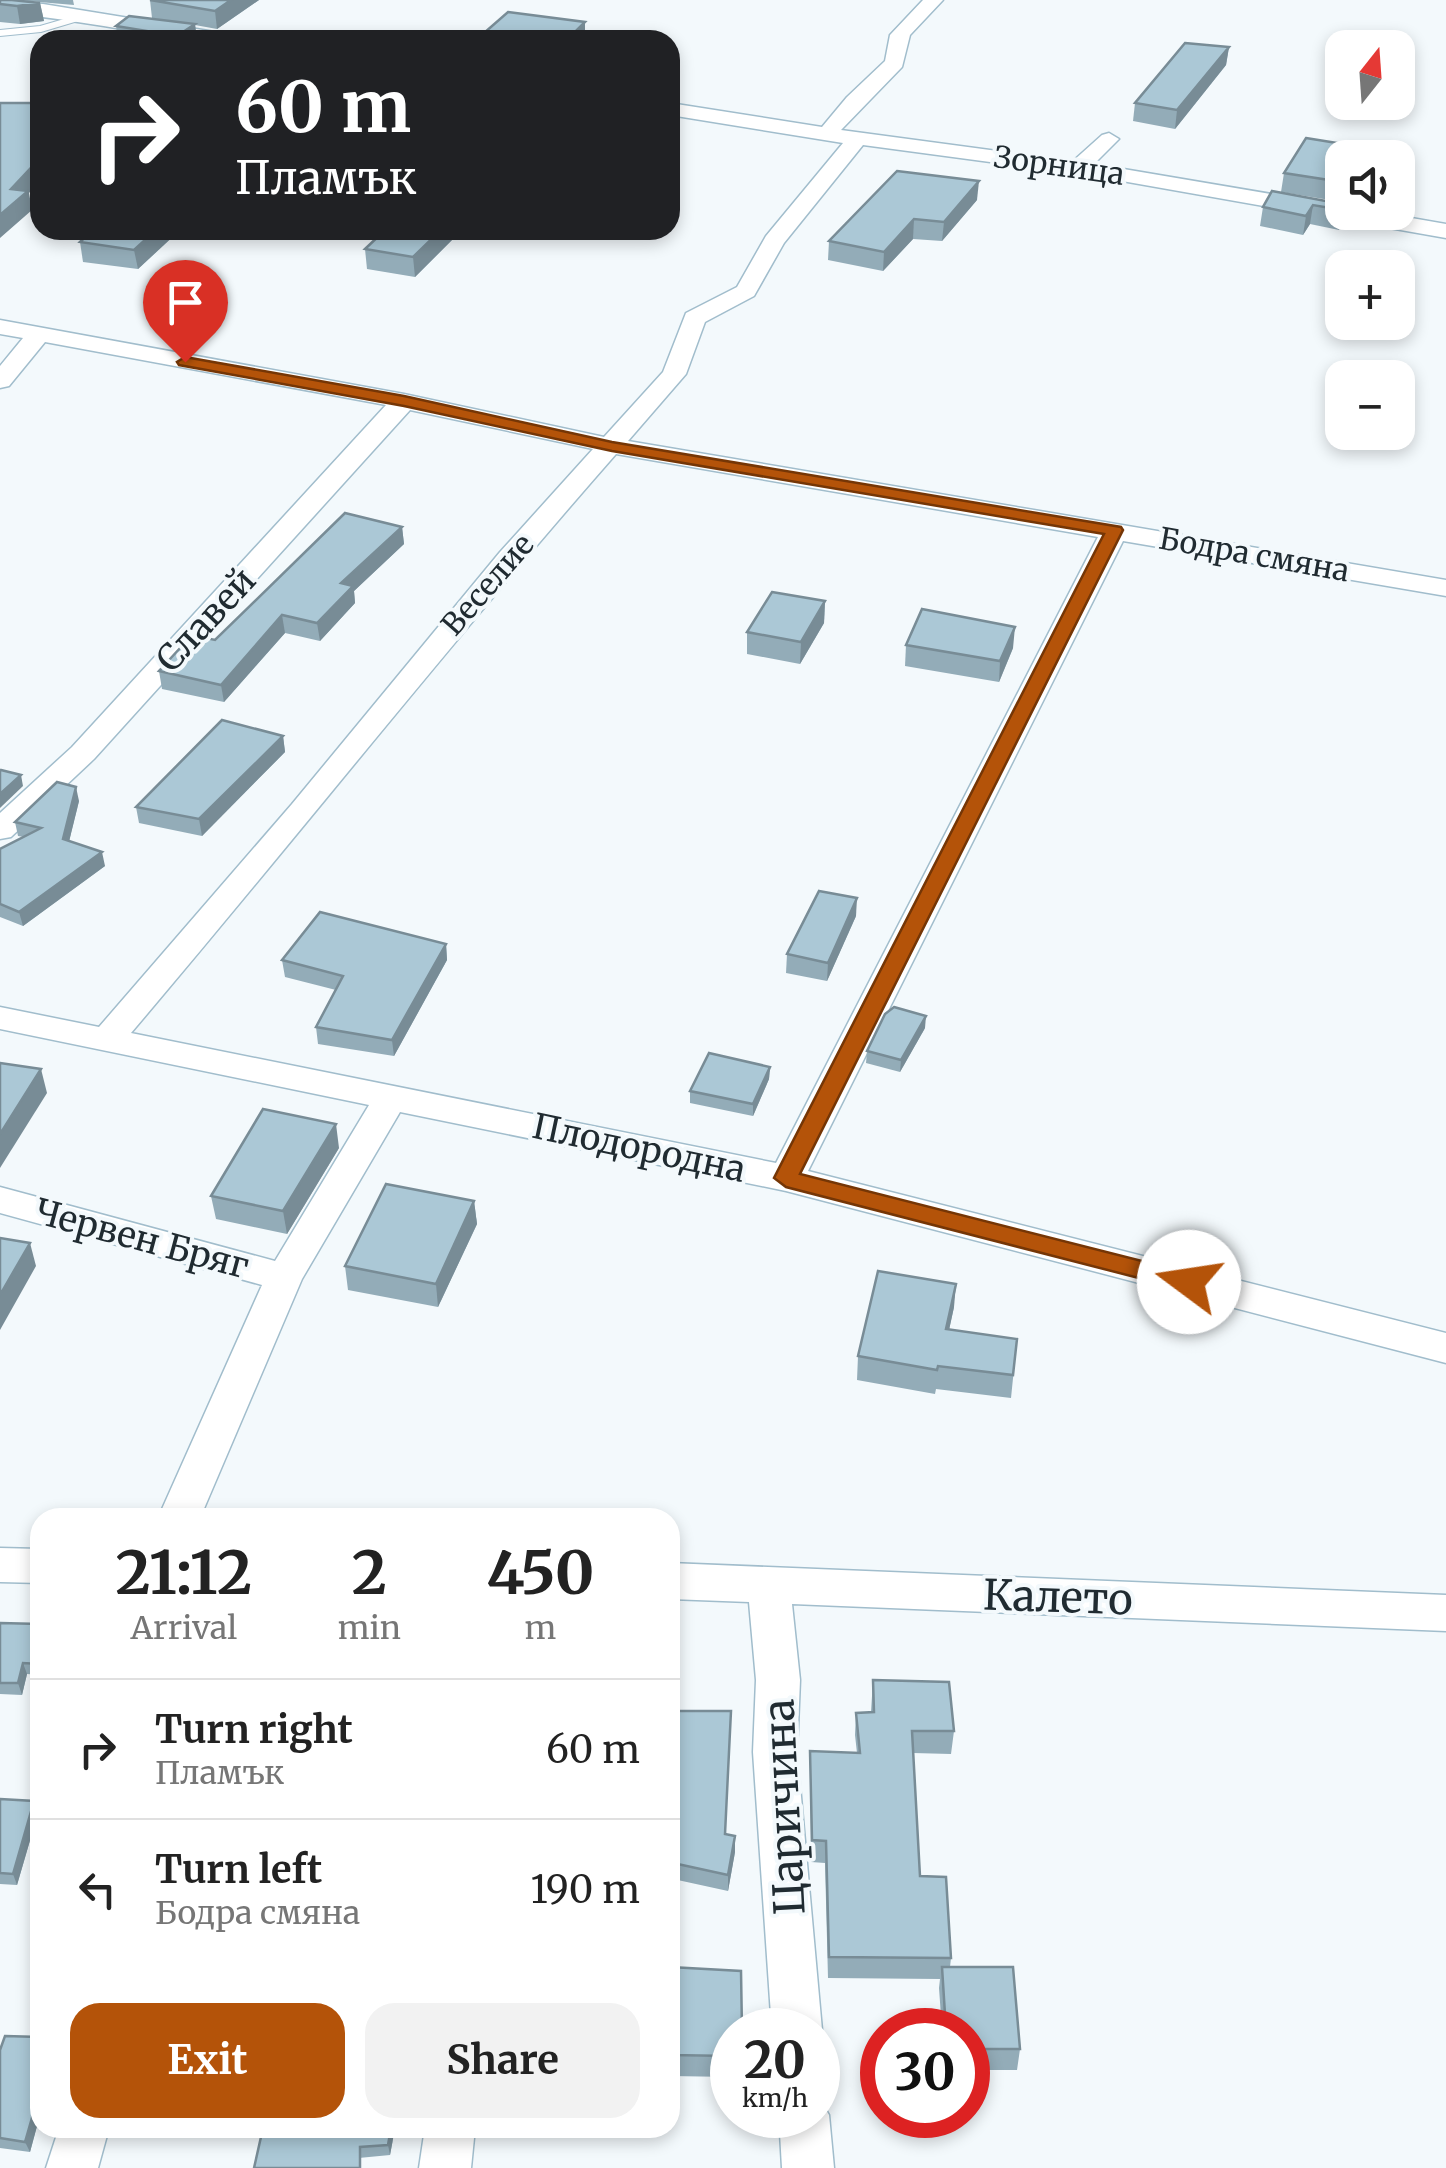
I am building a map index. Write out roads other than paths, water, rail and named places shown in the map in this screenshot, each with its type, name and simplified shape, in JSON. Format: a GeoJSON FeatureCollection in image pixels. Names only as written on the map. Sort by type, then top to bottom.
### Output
{"type":"FeatureCollection","features":[{"type":"Feature","properties":{"kind":"street"},"geometry":{"type":"LineString","coordinates":[[827,134],[880,73],[895,63],[892,48],[896,36],[934,0]]}},
{"type":"Feature","properties":{"kind":"street"},"geometry":{"type":"LineString","coordinates":[[0,7],[167,30]]}},
{"type":"Feature","properties":{"kind":"street","name":"Зорница"},"geometry":{"type":"LineString","coordinates":[[680,111],[1077,168],[1446,231]]}},
{"type":"Feature","properties":{"kind":"street","name":"Веселие"},"geometry":{"type":"LineString","coordinates":[[108,1038],[303,811],[487,585],[674,374],[694,318],[746,291],[774,241],[860,138]]}},
{"type":"Feature","properties":{"kind":"street"},"geometry":{"type":"LineString","coordinates":[[1077,168],[1109,139]]}},
{"type":"Feature","properties":{"kind":"street","name":"Бодра смяна"},"geometry":{"type":"LineString","coordinates":[[0,327],[404,401],[612,446],[1446,588]]}},
{"type":"Feature","properties":{"kind":"street"},"geometry":{"type":"LineString","coordinates":[[0,381],[39,336]]}},
{"type":"Feature","properties":{"kind":"street","name":"Славей"},"geometry":{"type":"LineString","coordinates":[[0,830],[83,753],[404,401]]}},
{"type":"Feature","properties":{"kind":"street"},"geometry":{"type":"LineString","coordinates":[[786,1178],[1114,530]]}},
{"type":"Feature","properties":{"kind":"street","name":"Плодородна"},"geometry":{"type":"LineString","coordinates":[[0,1018],[786,1178],[1446,1348]]}},
{"type":"Feature","properties":{"kind":"street"},"geometry":{"type":"LineString","coordinates":[[183,1508],[284,1277],[391,1097]]}},
{"type":"Feature","properties":{"kind":"street","name":"Червен Бряг"},"geometry":{"type":"LineString","coordinates":[[0,1200],[284,1277]]}},
{"type":"Feature","properties":{"kind":"street"},"geometry":{"type":"LineString","coordinates":[[0,1565],[30,1566]]}},
{"type":"Feature","properties":{"kind":"street","name":"Калето"},"geometry":{"type":"LineString","coordinates":[[680,1581],[1446,1613]]}},
{"type":"Feature","properties":{"kind":"street","name":"Царичина"},"geometry":{"type":"LineString","coordinates":[[769,1585],[778,1680],[775,1752],[796,2008]]}},
{"type":"Feature","properties":{"kind":"street"},"geometry":{"type":"LineString","coordinates":[[72,2168],[81,2138]]}},
{"type":"Feature","properties":{"kind":"street"},"geometry":{"type":"LineString","coordinates":[[445,2168],[449,2138]]}},
{"type":"Feature","properties":{"kind":"street"},"geometry":{"type":"LineString","coordinates":[[806,2138],[808,2168]]}},
{"type":"Feature","properties":{"kind":"lane"},"geometry":{"type":"LineString","coordinates":[[31,30],[84,16]]}},
{"type":"Feature","properties":{"kind":"lane"},"geometry":{"type":"LineString","coordinates":[[0,33],[30,30]]}}]}
